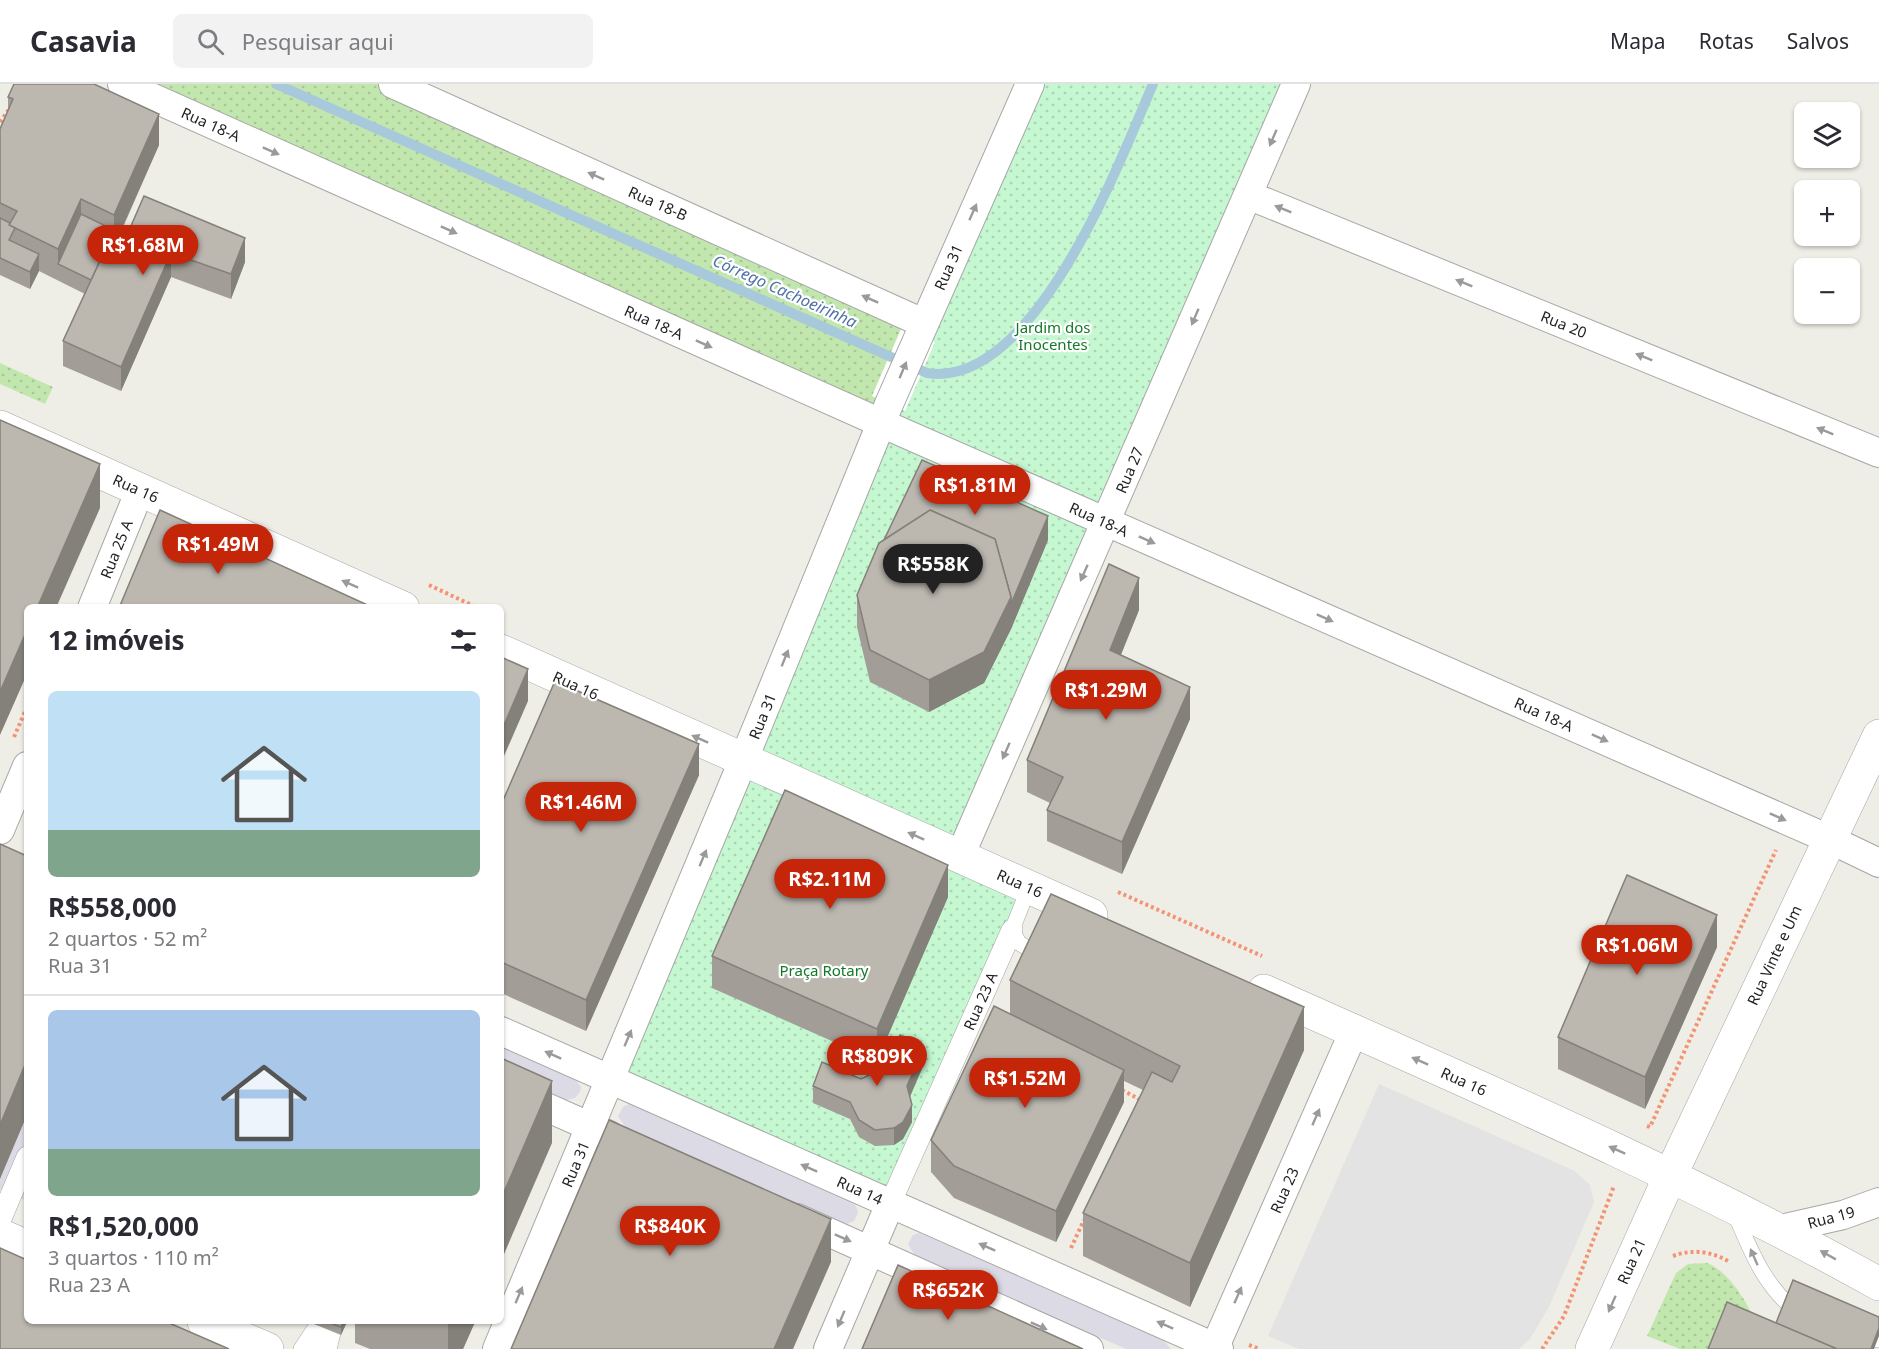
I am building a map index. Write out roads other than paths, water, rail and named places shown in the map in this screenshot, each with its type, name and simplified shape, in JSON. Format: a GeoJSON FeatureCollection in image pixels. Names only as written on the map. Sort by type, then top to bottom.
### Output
{"type":"FeatureCollection","features":[{"type":"Feature","properties":{"kind":"street","name":"Rua 18-A"},"geometry":{"type":"LineString","coordinates":[[122,84],[885,413],[1106,522],[1829,839],[1879,864]]}},
{"type":"Feature","properties":{"kind":"street","name":"Rua 18-B"},"geometry":{"type":"LineString","coordinates":[[393,84],[921,329]]}},
{"type":"Feature","properties":{"kind":"street","name":"Rua 31"},"geometry":{"type":"LineString","coordinates":[[496,1349],[744,759],[885,413],[1030,84]]}},
{"type":"Feature","properties":{"kind":"street","name":"Rua 27"},"geometry":{"type":"LineString","coordinates":[[960,856],[1296,84]]}},
{"type":"Feature","properties":{"kind":"street","name":"Rua 20"},"geometry":{"type":"LineString","coordinates":[[1248,195],[1879,453]]}},
{"type":"Feature","properties":{"kind":"street","name":"Rua 16"},"geometry":{"type":"LineString","coordinates":[[0,427],[394,604]]}},
{"type":"Feature","properties":{"kind":"street","name":"Rua 25 A"},"geometry":{"type":"LineString","coordinates":[[94,604],[140,490]]}},
{"type":"Feature","properties":{"kind":"street","name":"Rua 16"},"geometry":{"type":"LineString","coordinates":[[504,652],[1116,926]]}},
{"type":"Feature","properties":{"kind":"street","name":"Rua Vinte e Um"},"geometry":{"type":"LineString","coordinates":[[1671,1174],[1879,736]]}},
{"type":"Feature","properties":{"kind":"street"},"geometry":{"type":"LineString","coordinates":[[9,817],[24,774]]}},
{"type":"Feature","properties":{"kind":"street","name":"Rua 23 A"},"geometry":{"type":"LineString","coordinates":[[890,1204],[1012,930]]}},
{"type":"Feature","properties":{"kind":"street","name":"Rua 16"},"geometry":{"type":"LineString","coordinates":[[1235,978],[1671,1174],[1781,1229],[1879,1284]]}},
{"type":"Feature","properties":{"kind":"street","name":"Rua 23"},"geometry":{"type":"LineString","coordinates":[[1216,1348],[1354,1031]]}},
{"type":"Feature","properties":{"kind":"street","name":"Rua 14"},"geometry":{"type":"LineString","coordinates":[[504,1032],[1216,1348]]}},
{"type":"Feature","properties":{"kind":"street"},"geometry":{"type":"LineString","coordinates":[[504,1088],[634,1146]]}},
{"type":"Feature","properties":{"kind":"street"},"geometry":{"type":"LineString","coordinates":[[0,1221],[24,1164]]}},
{"type":"Feature","properties":{"kind":"street","name":"Rua 21"},"geometry":{"type":"LineString","coordinates":[[1591,1349],[1671,1174]]}},
{"type":"Feature","properties":{"kind":"street","name":"Rua 19"},"geometry":{"type":"LineString","coordinates":[[1781,1229],[1843,1215],[1879,1202]]}},
{"type":"Feature","properties":{"kind":"street"},"geometry":{"type":"LineString","coordinates":[[828,1349],[890,1204]]}},
{"type":"Feature","properties":{"kind":"street"},"geometry":{"type":"LineString","coordinates":[[774,1208],[1089,1349]]}},
{"type":"Feature","properties":{"kind":"street"},"geometry":{"type":"LineString","coordinates":[[0,1235],[24,1245]]}},
{"type":"Feature","properties":{"kind":"street"},"geometry":{"type":"LineString","coordinates":[[209,1324],[267,1349]]}},
{"type":"Feature","properties":{"kind":"street"},"geometry":{"type":"LineString","coordinates":[[315,1349],[326,1326]]}},
{"type":"Feature","properties":{"kind":"lane"},"geometry":{"type":"LineString","coordinates":[[1029,887],[1012,930],[1019,943],[1041,957]]}},
{"type":"Feature","properties":{"kind":"lane"},"geometry":{"type":"LineString","coordinates":[[1731,1204],[1760,1270],[1769,1284],[1788,1304]]}},
{"type":"Feature","properties":{"kind":"lane"},"geometry":{"type":"LineString","coordinates":[[301,1349],[326,1326]]}},
{"type":"Feature","properties":{"kind":"lane"},"geometry":{"type":"LineString","coordinates":[[326,1326],[329,1349]]}},
{"type":"Feature","properties":{"kind":"waterway","name":"Córrego Cachoeirinha"},"geometry":{"type":"LineString","coordinates":[[276,84],[927,373],[966,369],[1003,346],[1037,309],[1068,264],[1095,214],[1153,84]]}},
{"type":"Feature","properties":{"kind":"park label","name":"Jardim dos Inocentes"},"geometry":{"type":"Point","coordinates":[1053,336]}},
{"type":"Feature","properties":{"kind":"park label","name":"Praça Rotary"},"geometry":{"type":"Point","coordinates":[824,970]}}]}
